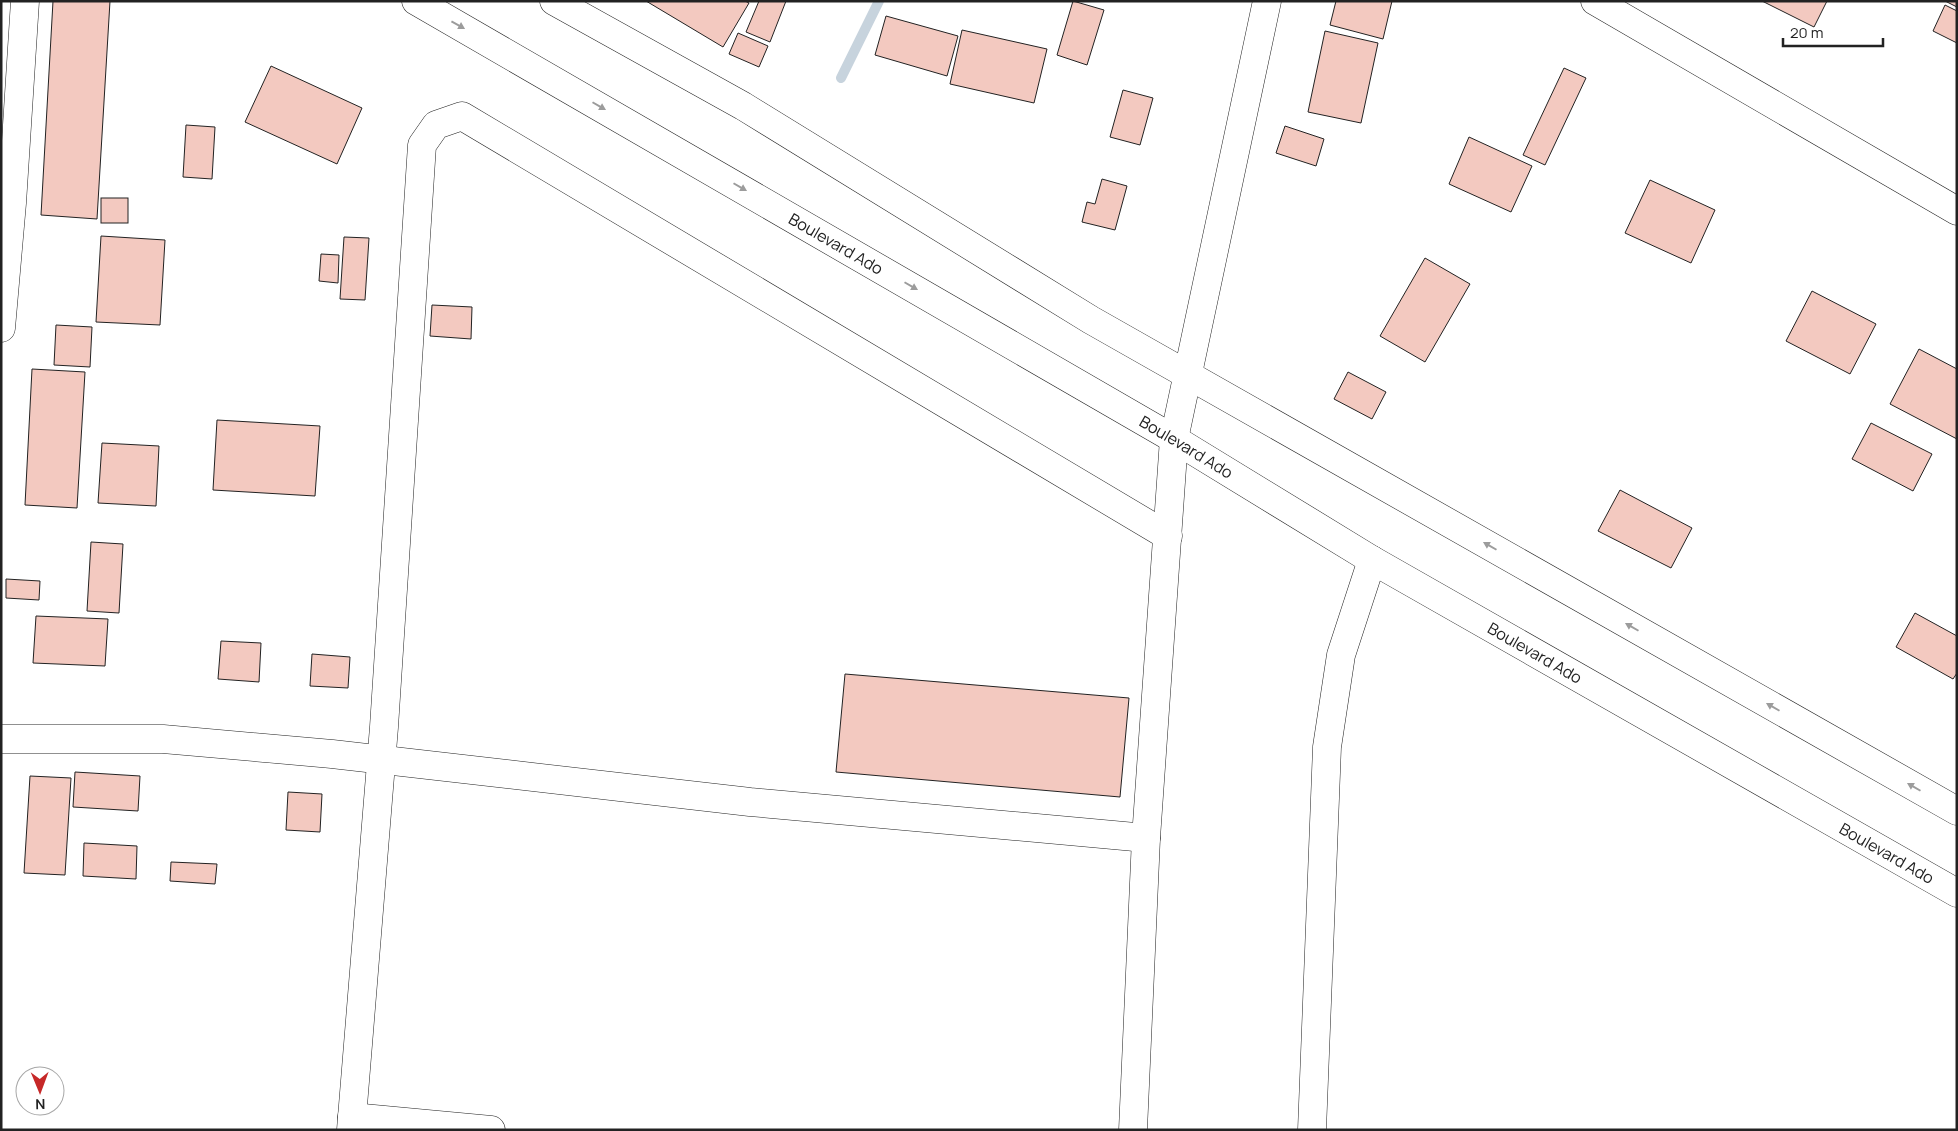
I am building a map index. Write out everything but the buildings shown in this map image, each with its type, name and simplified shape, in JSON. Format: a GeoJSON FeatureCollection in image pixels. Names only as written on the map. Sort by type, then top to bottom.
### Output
{"type":"FeatureCollection","features":[{"type":"Feature","properties":{"kind":"street"},"geometry":{"type":"LineString","coordinates":[[1,328],[7,202],[25,1]]}},
{"type":"Feature","properties":{"kind":"street","name":"Boulevard Ado"},"geometry":{"type":"LineString","coordinates":[[416,1],[1174,439],[1372,560],[1957,893]]}},
{"type":"Feature","properties":{"kind":"street"},"geometry":{"type":"LineString","coordinates":[[554,1],[743,106],[1083,315],[1957,811]]}},
{"type":"Feature","properties":{"kind":"street"},"geometry":{"type":"LineString","coordinates":[[1133,1130],[1146,838],[1174,439],[1267,1]]}},
{"type":"Feature","properties":{"kind":"street"},"geometry":{"type":"LineString","coordinates":[[1595,1],[1957,211]]}},
{"type":"Feature","properties":{"kind":"street"},"geometry":{"type":"LineString","coordinates":[[491,1130],[351,1123],[380,761],[422,144],[436,126],[462,116],[1168,536]]}},
{"type":"Feature","properties":{"kind":"street"},"geometry":{"type":"LineString","coordinates":[[1312,1130],[1327,747],[1341,655],[1372,560]]}},
{"type":"Feature","properties":{"kind":"street"},"geometry":{"type":"LineString","coordinates":[[1,739],[163,738],[332,754],[760,803],[1146,838]]}},
{"type":"Feature","properties":{"kind":"waterway"},"geometry":{"type":"LineString","coordinates":[[841,78],[879,1]]}}]}
